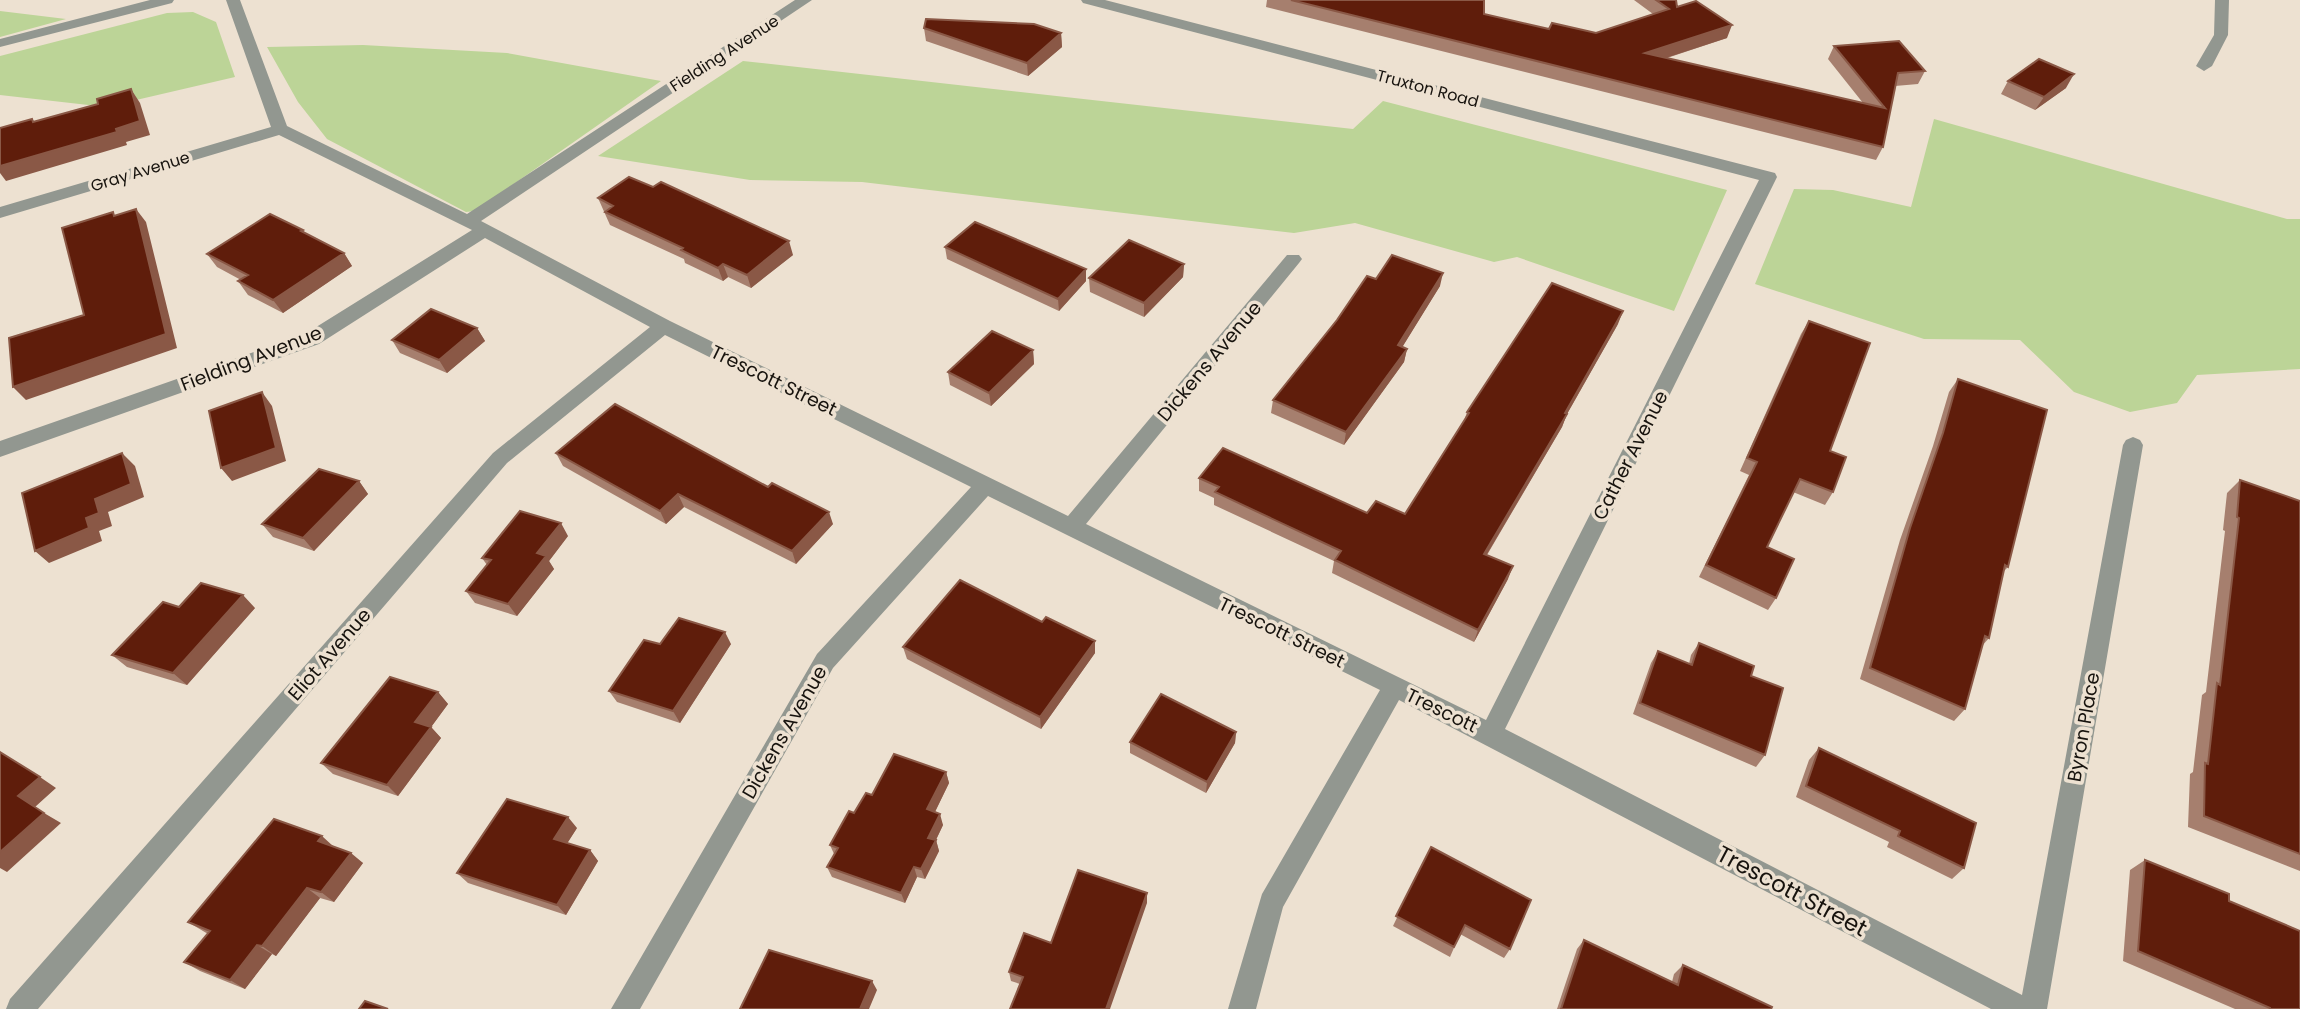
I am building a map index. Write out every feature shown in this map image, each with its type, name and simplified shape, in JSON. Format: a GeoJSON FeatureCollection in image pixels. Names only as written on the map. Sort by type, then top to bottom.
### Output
{"type":"FeatureCollection","features":[{"type":"Feature","properties":{"kind":"street"},"geometry":{"type":"LineString","coordinates":[[0,43],[167,0]]}},
{"type":"Feature","properties":{"kind":"street"},"geometry":{"type":"LineString","coordinates":[[233,0],[280,129]]}},
{"type":"Feature","properties":{"kind":"street","name":"Fielding Avenue"},"geometry":{"type":"LineString","coordinates":[[0,449],[312,339],[805,0]]}},
{"type":"Feature","properties":{"kind":"street","name":"Truxton Road"},"geometry":{"type":"LineString","coordinates":[[1088,0],[1769,177]]}},
{"type":"Feature","properties":{"kind":"street"},"geometry":{"type":"LineString","coordinates":[[2204,66],[2221,35],[2222,0]]}},
{"type":"Feature","properties":{"kind":"street","name":"Gray Avenue"},"geometry":{"type":"LineString","coordinates":[[0,213],[280,129]]}},
{"type":"Feature","properties":{"kind":"street","name":"Trescott Street"},"geometry":{"type":"LineString","coordinates":[[280,129],[476,226],[663,326],[1394,687]]}},
{"type":"Feature","properties":{"kind":"street","name":"Cather Avenue"},"geometry":{"type":"LineString","coordinates":[[1491,734],[1769,177]]}},
{"type":"Feature","properties":{"kind":"street","name":"Dickens Avenue"},"geometry":{"type":"LineString","coordinates":[[1071,527],[1293,259]]}},
{"type":"Feature","properties":{"kind":"street","name":"Eliot Avenue"},"geometry":{"type":"LineString","coordinates":[[20,1009],[500,458],[663,326]]}},
{"type":"Feature","properties":{"kind":"street","name":"Byron Place"},"geometry":{"type":"LineString","coordinates":[[2033,1009],[2133,444]]}},
{"type":"Feature","properties":{"kind":"street","name":"Dickens Avenue"},"geometry":{"type":"LineString","coordinates":[[625,1009],[825,661],[985,485]]}},
{"type":"Feature","properties":{"kind":"street"},"geometry":{"type":"LineString","coordinates":[[1242,1009],[1271,903],[1394,687]]}},
{"type":"Feature","properties":{"kind":"street","name":"Trescott"},"geometry":{"type":"LineString","coordinates":[[1394,687],[1491,734]]}},
{"type":"Feature","properties":{"kind":"street","name":"Trescott Street"},"geometry":{"type":"LineString","coordinates":[[1491,734],[2019,1009]]}},
{"type":"Feature","properties":{"kind":"green space"},"geometry":{"type":"Polygon","coordinates":[[[0,11],[66,19],[0,37],[0,11]]]}},
{"type":"Feature","properties":{"kind":"green space"},"geometry":{"type":"Polygon","coordinates":[[[193,12],[216,22],[235,77],[106,107],[0,95],[0,56],[167,13],[193,12]]]}},
{"type":"Feature","properties":{"kind":"green space"},"geometry":{"type":"Polygon","coordinates":[[[363,45],[507,53],[661,81],[475,211],[466,212],[327,139],[298,102],[267,47],[363,45]]]}},
{"type":"Feature","properties":{"kind":"green space"},"geometry":{"type":"Polygon","coordinates":[[[743,61],[1353,129],[1383,101],[1727,190],[1674,311],[1517,257],[1494,262],[1355,223],[1294,233],[862,182],[750,180],[598,156],[743,61]]]}},
{"type":"Feature","properties":{"kind":"green space"},"geometry":{"type":"Polygon","coordinates":[[[1934,119],[2287,219],[2300,219],[2300,369],[2197,375],[2177,403],[2130,412],[2074,392],[2020,340],[1924,339],[1755,284],[1794,189],[1833,190],[1911,207],[1934,119]]]}},
{"type":"Feature","properties":{"kind":"building"},"geometry":{"type":"Polygon","coordinates":[[[1291,0],[1484,0],[1484,14],[1549,29],[1552,23],[1596,33],[1669,9],[1656,0],[1676,0],[1677,7],[1696,1],[1732,25],[1645,53],[1885,108],[1834,46],[1899,41],[1925,71],[1898,73],[1883,147],[1291,0]]]}},
{"type":"Feature","properties":{"kind":"building"},"geometry":{"type":"Polygon","coordinates":[[[926,19],[1034,24],[1061,33],[1027,63],[924,28],[926,19]]]}},
{"type":"Feature","properties":{"kind":"building"},"geometry":{"type":"Polygon","coordinates":[[[2039,59],[2074,74],[2044,97],[2008,81],[2039,59]]]}},
{"type":"Feature","properties":{"kind":"building"},"geometry":{"type":"Polygon","coordinates":[[[131,89],[140,121],[116,129],[117,132],[0,166],[0,128],[98,104],[97,99],[131,89]]]}},
{"type":"Feature","properties":{"kind":"building"},"geometry":{"type":"Polygon","coordinates":[[[629,177],[653,187],[661,182],[789,241],[747,275],[723,264],[718,268],[681,250],[683,248],[605,212],[613,206],[598,198],[629,177]]]}},
{"type":"Feature","properties":{"kind":"building"},"geometry":{"type":"Polygon","coordinates":[[[136,209],[166,334],[13,387],[9,338],[84,315],[62,228],[113,212],[114,216],[136,209]]]}},
{"type":"Feature","properties":{"kind":"building"},"geometry":{"type":"Polygon","coordinates":[[[270,214],[344,253],[273,300],[238,281],[248,275],[207,254],[270,214]]]}},
{"type":"Feature","properties":{"kind":"building"},"geometry":{"type":"Polygon","coordinates":[[[975,222],[1086,269],[1058,299],[945,247],[975,222]]]}},
{"type":"Feature","properties":{"kind":"building"},"geometry":{"type":"Polygon","coordinates":[[[1129,240],[1184,264],[1144,303],[1089,278],[1129,240]]]}},
{"type":"Feature","properties":{"kind":"building"},"geometry":{"type":"Polygon","coordinates":[[[1392,255],[1443,273],[1398,345],[1407,349],[1346,432],[1273,400],[1337,320],[1367,276],[1376,279],[1392,255]]]}},
{"type":"Feature","properties":{"kind":"building"},"geometry":{"type":"Polygon","coordinates":[[[1552,283],[1623,311],[1565,413],[1567,414],[1484,554],[1513,566],[1478,630],[1335,560],[1341,551],[1215,492],[1219,487],[1199,478],[1223,448],[1367,513],[1376,501],[1405,514],[1469,413],[1467,412],[1552,283]]]}},
{"type":"Feature","properties":{"kind":"building"},"geometry":{"type":"Polygon","coordinates":[[[431,309],[477,328],[439,360],[392,340],[431,309]]]}},
{"type":"Feature","properties":{"kind":"building"},"geometry":{"type":"Polygon","coordinates":[[[1809,321],[1870,343],[1830,451],[1846,457],[1833,492],[1800,479],[1767,547],[1794,559],[1776,598],[1706,565],[1757,462],[1747,458],[1809,321]]]}},
{"type":"Feature","properties":{"kind":"building"},"geometry":{"type":"Polygon","coordinates":[[[992,331],[1033,350],[989,393],[948,372],[992,331]]]}},
{"type":"Feature","properties":{"kind":"building"},"geometry":{"type":"Polygon","coordinates":[[[1958,379],[2047,410],[2008,567],[2005,565],[1989,638],[1985,636],[1965,709],[1870,668],[1910,528],[1943,433],[1958,379]]]}},
{"type":"Feature","properties":{"kind":"building"},"geometry":{"type":"Polygon","coordinates":[[[262,392],[276,448],[221,468],[209,411],[262,392]]]}},
{"type":"Feature","properties":{"kind":"building"},"geometry":{"type":"Polygon","coordinates":[[[615,404],[768,487],[772,483],[829,512],[792,551],[678,494],[660,511],[556,453],[615,404]]]}},
{"type":"Feature","properties":{"kind":"building"},"geometry":{"type":"Polygon","coordinates":[[[122,453],[131,484],[95,499],[99,513],[86,518],[89,528],[35,551],[22,493],[122,453]]]}},
{"type":"Feature","properties":{"kind":"building"},"geometry":{"type":"Polygon","coordinates":[[[319,469],[359,481],[303,538],[262,524],[319,469]]]}},
{"type":"Feature","properties":{"kind":"building"},"geometry":{"type":"Polygon","coordinates":[[[2240,480],[2300,501],[2300,854],[2204,816],[2205,763],[2208,764],[2217,683],[2220,685],[2239,518],[2240,480]]]}},
{"type":"Feature","properties":{"kind":"building"},"geometry":{"type":"Polygon","coordinates":[[[520,511],[561,523],[537,553],[546,556],[508,604],[466,591],[491,560],[482,558],[520,511]]]}},
{"type":"Feature","properties":{"kind":"building"},"geometry":{"type":"Polygon","coordinates":[[[960,580],[1042,622],[1046,617],[1095,641],[1040,717],[903,647],[960,580]]]}},
{"type":"Feature","properties":{"kind":"building"},"geometry":{"type":"Polygon","coordinates":[[[201,583],[243,595],[173,673],[112,655],[163,602],[179,607],[201,583]]]}},
{"type":"Feature","properties":{"kind":"building"},"geometry":{"type":"Polygon","coordinates":[[[679,618],[725,632],[673,711],[609,691],[644,640],[660,644],[679,618]]]}},
{"type":"Feature","properties":{"kind":"building"},"geometry":{"type":"Polygon","coordinates":[[[1699,643],[1754,666],[1751,676],[1783,688],[1765,755],[1640,703],[1658,651],[1692,665],[1699,643]]]}},
{"type":"Feature","properties":{"kind":"building"},"geometry":{"type":"Polygon","coordinates":[[[390,677],[438,692],[415,722],[431,727],[387,785],[321,763],[390,677]]]}},
{"type":"Feature","properties":{"kind":"building"},"geometry":{"type":"Polygon","coordinates":[[[1161,694],[1236,732],[1207,782],[1130,742],[1161,694]]]}},
{"type":"Feature","properties":{"kind":"building"},"geometry":{"type":"Polygon","coordinates":[[[1819,748],[1976,823],[1964,868],[1898,836],[1900,831],[1806,786],[1819,748]]]}},
{"type":"Feature","properties":{"kind":"building"},"geometry":{"type":"Polygon","coordinates":[[[0,752],[40,777],[18,796],[44,813],[0,852],[0,752]]]}},
{"type":"Feature","properties":{"kind":"building"},"geometry":{"type":"Polygon","coordinates":[[[894,754],[946,772],[927,809],[940,814],[928,838],[936,840],[921,869],[914,867],[901,893],[827,867],[838,848],[830,845],[849,811],[854,813],[866,793],[872,795],[894,754]]]}},
{"type":"Feature","properties":{"kind":"building"},"geometry":{"type":"Polygon","coordinates":[[[507,799],[568,817],[554,839],[590,850],[557,905],[457,873],[507,799]]]}},
{"type":"Feature","properties":{"kind":"building"},"geometry":{"type":"Polygon","coordinates":[[[274,819],[322,836],[318,841],[351,853],[321,892],[307,888],[262,946],[257,945],[230,980],[184,962],[210,931],[188,922],[274,819]]]}},
{"type":"Feature","properties":{"kind":"building"},"geometry":{"type":"Polygon","coordinates":[[[1431,847],[1531,900],[1510,949],[1465,925],[1454,947],[1396,916],[1431,847]]]}},
{"type":"Feature","properties":{"kind":"building"},"geometry":{"type":"Polygon","coordinates":[[[2145,860],[2229,894],[2229,901],[2300,931],[2300,1009],[2270,1009],[2138,951],[2145,860]]]}},
{"type":"Feature","properties":{"kind":"building"},"geometry":{"type":"Polygon","coordinates":[[[1078,870],[1147,893],[1106,1009],[1010,1009],[1023,977],[1009,972],[1024,933],[1051,943],[1078,870]]]}},
{"type":"Feature","properties":{"kind":"building"},"geometry":{"type":"Polygon","coordinates":[[[1584,940],[1678,985],[1683,965],[1772,1007],[1561,1009],[1584,940]]]}},
{"type":"Feature","properties":{"kind":"building"},"geometry":{"type":"Polygon","coordinates":[[[769,950],[872,981],[860,1009],[740,1009],[769,950]]]}},
{"type":"Feature","properties":{"kind":"building"},"geometry":{"type":"Polygon","coordinates":[[[365,1001],[388,1009],[359,1009],[365,1001]]]}}]}
